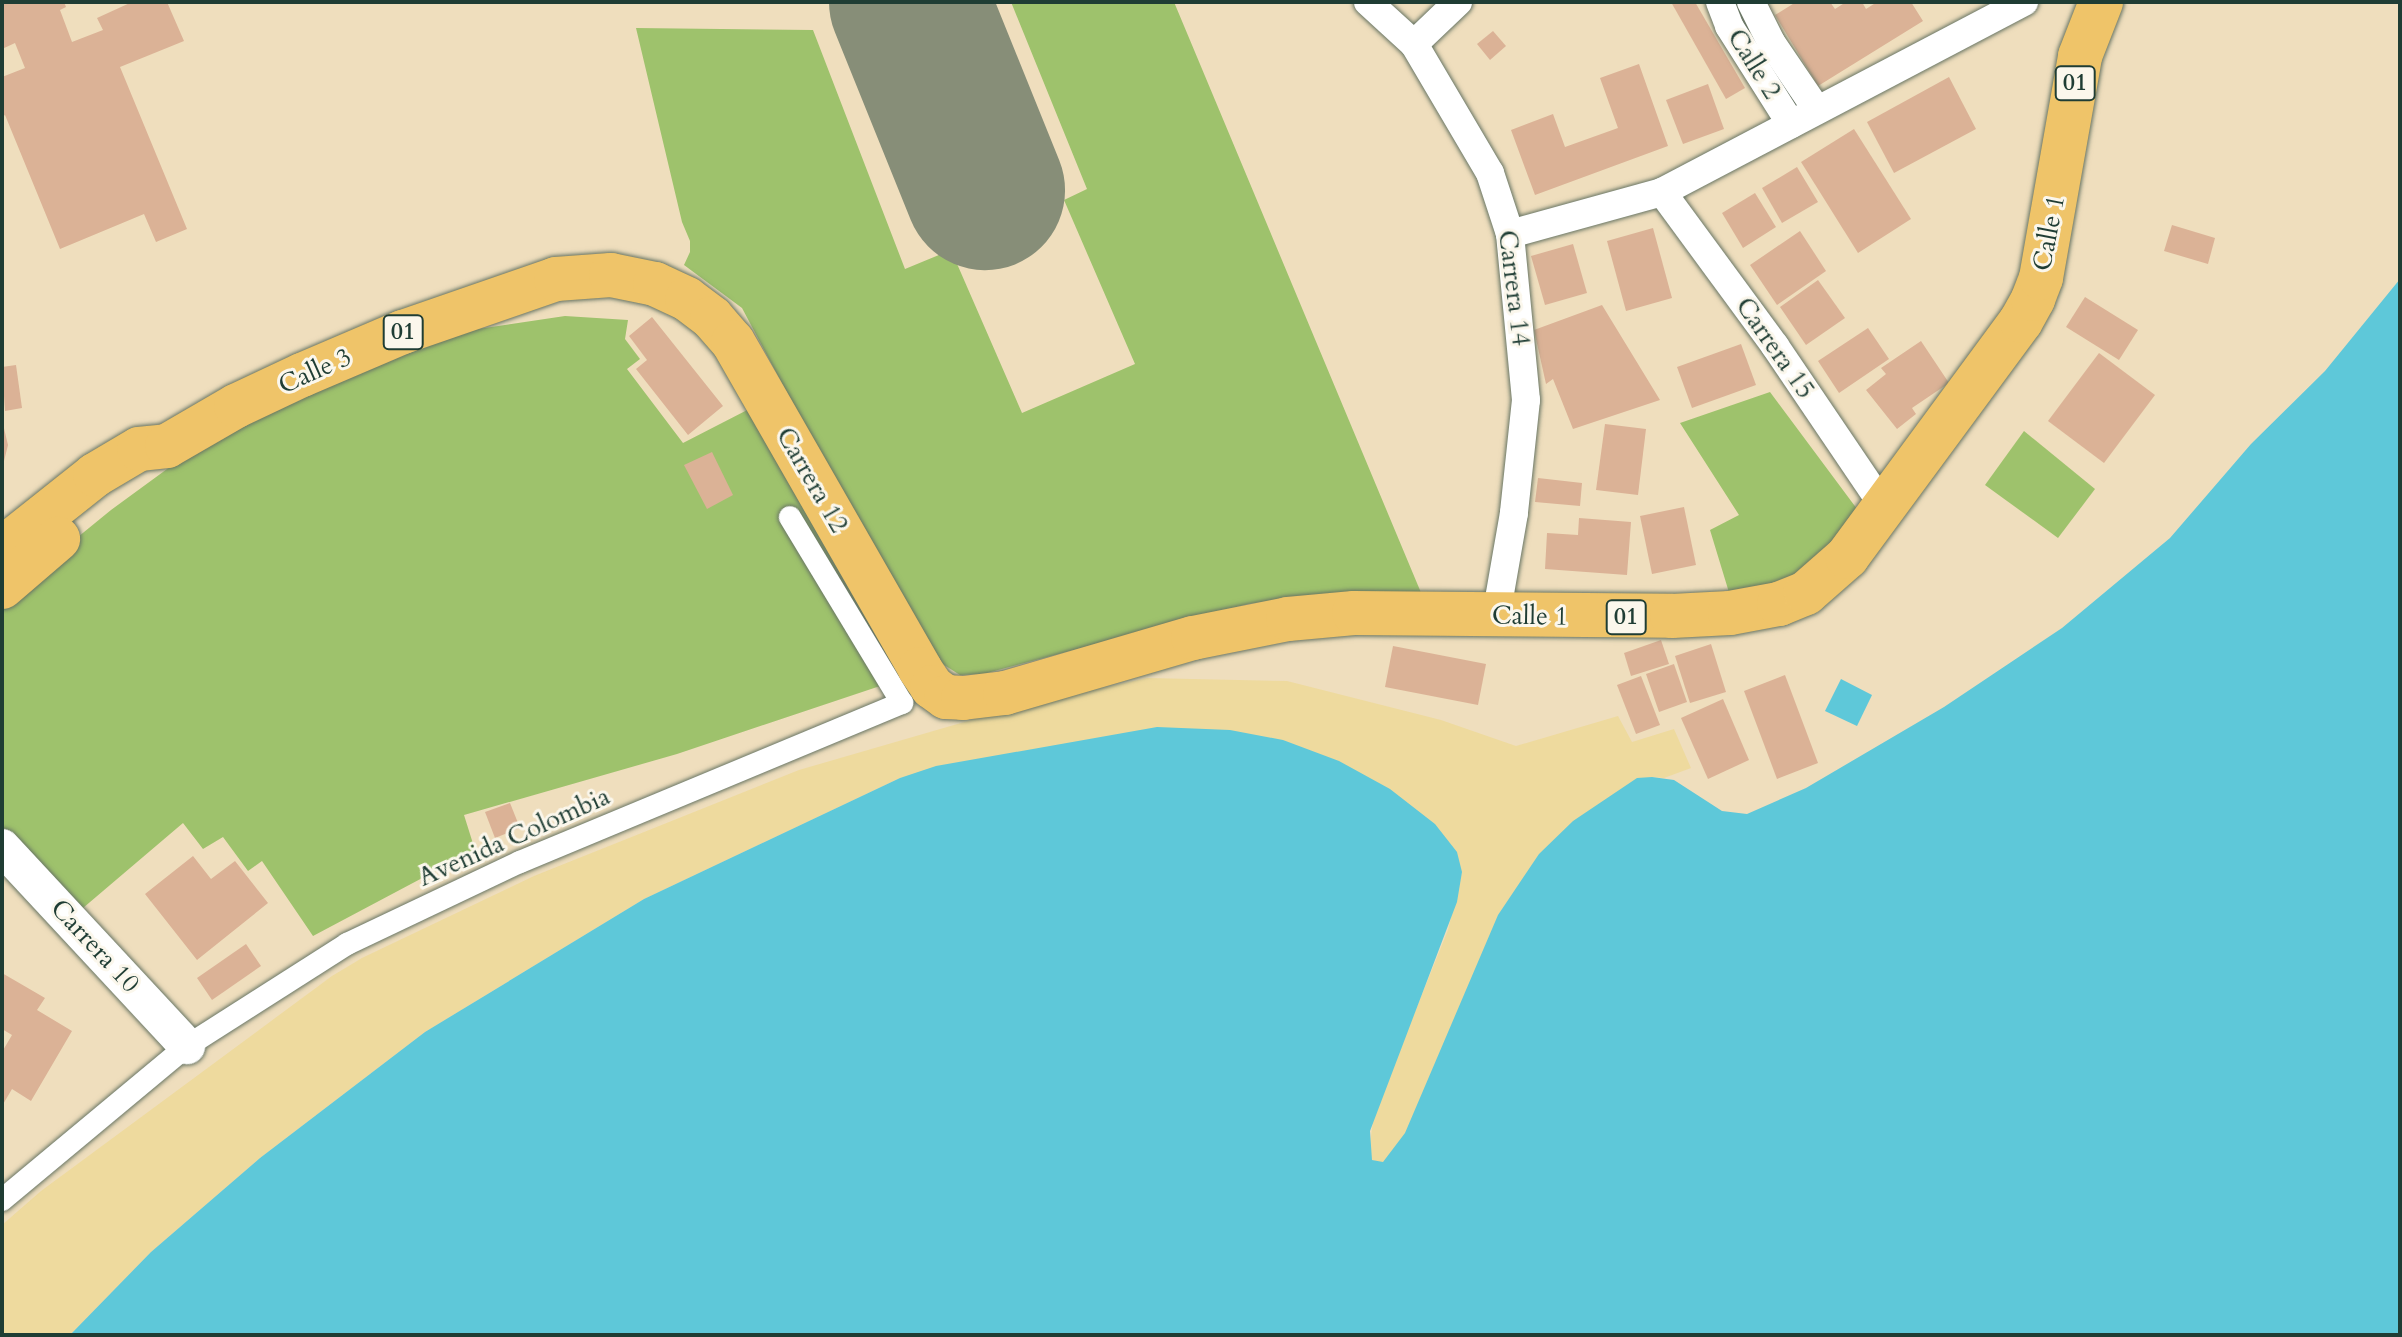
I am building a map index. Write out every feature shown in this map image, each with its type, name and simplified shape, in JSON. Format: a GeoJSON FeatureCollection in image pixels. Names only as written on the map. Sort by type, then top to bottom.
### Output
{"type":"FeatureCollection","features":[{"type":"Feature","properties":{"kind":"highway","name":"Calle 1"},"geometry":{"type":"LineString","coordinates":[[946,697],[1005,693],[1193,638],[1288,619],[1354,613],[1694,615],[1779,604],[1806,593],[1847,557],[2021,321],[2033,299],[2041,278],[2080,56],[2101,2]]}},
{"type":"Feature","properties":{"kind":"highway","name":"Calle 3"},"geometry":{"type":"LineString","coordinates":[[2,549],[95,475],[139,449],[167,446],[236,406],[403,332],[556,279],[611,275],[655,284]]}},
{"type":"Feature","properties":{"kind":"highway","name":"Carrera 12"},"geometry":{"type":"LineString","coordinates":[[655,284],[687,299],[712,318],[733,342],[915,659],[932,687],[946,697]]}},
{"type":"Feature","properties":{"kind":"highway","name":"Calle 3"},"geometry":{"type":"LineString","coordinates":[[2,587],[91,511],[149,472],[167,446]]}},
{"type":"Feature","properties":{"kind":"street","name":"Carrera 14"},"geometry":{"type":"LineString","coordinates":[[1368,2],[1414,44],[1490,173],[1510,234],[1526,400],[1514,513],[1496,616]]}},
{"type":"Feature","properties":{"kind":"street"},"geometry":{"type":"LineString","coordinates":[[1414,44],[1458,2]]}},
{"type":"Feature","properties":{"kind":"street","name":"Calle 2"},"geometry":{"type":"LineString","coordinates":[[1720,2],[1729,26],[1791,124]]}},
{"type":"Feature","properties":{"kind":"street","name":"Calle 2"},"geometry":{"type":"LineString","coordinates":[[1751,2],[1771,42],[1817,110]]}},
{"type":"Feature","properties":{"kind":"street"},"geometry":{"type":"LineString","coordinates":[[1510,234],[1662,192],[2024,2]]}},
{"type":"Feature","properties":{"kind":"street","name":"Carrera 15"},"geometry":{"type":"LineString","coordinates":[[1662,192],[1775,346],[1884,507]]}},
{"type":"Feature","properties":{"kind":"street","name":"Avenida Colombia"},"geometry":{"type":"LineString","coordinates":[[2,1200],[187,1046],[347,944],[520,862],[902,703],[790,517]]}},
{"type":"Feature","properties":{"kind":"street","name":"Carrera 10"},"geometry":{"type":"LineString","coordinates":[[2,847],[187,1046]]}},
{"type":"Feature","properties":{"kind":"green space"},"geometry":{"type":"Polygon","coordinates":[[[1011,2],[1174,2],[1422,595],[1290,598],[1248,604],[983,674],[960,675],[941,663],[844,500],[742,308],[684,265],[690,252],[690,241],[682,222],[636,28],[813,30],[905,269],[951,250],[1022,413],[1135,364],[1064,200],[1087,189],[1011,2]]]}},
{"type":"Feature","properties":{"kind":"green space"},"geometry":{"type":"Polygon","coordinates":[[[565,316],[628,320],[625,339],[640,359],[627,369],[683,443],[755,406],[904,678],[677,754],[464,815],[475,850],[313,936],[262,861],[248,871],[223,837],[203,849],[183,823],[83,908],[2,826],[2,599],[111,510],[204,442],[309,388],[471,330],[565,316]]]}},
{"type":"Feature","properties":{"kind":"green space"},"geometry":{"type":"Polygon","coordinates":[[[1770,392],[1863,517],[1801,579],[1731,599],[1710,530],[1739,515],[1680,423],[1770,392]]]}},
{"type":"Feature","properties":{"kind":"green space"},"geometry":{"type":"Polygon","coordinates":[[[2024,431],[2095,489],[2058,538],[1985,485],[2024,431]]]}},
{"type":"Feature","properties":{"kind":"sand"},"geometry":{"type":"Polygon","coordinates":[[[1147,678],[1287,681],[1441,720],[1516,746],[1618,716],[1632,742],[1674,729],[1691,768],[1664,778],[1652,777],[1393,1153],[1383,1163],[1372,1160],[1369,1152],[1374,1113],[1448,930],[1462,872],[978,759],[900,778],[644,899],[425,1032],[260,1158],[151,1252],[70,1335],[2,1335],[2,1225],[41,1191],[332,976],[362,958],[534,876],[799,770],[1016,707],[1147,678]]]}},
{"type":"Feature","properties":{"kind":"water"},"geometry":{"type":"Polygon","coordinates":[[[2400,279],[2400,1335],[70,1335],[151,1252],[260,1158],[425,1032],[644,899],[900,778],[936,766],[1157,727],[1230,730],[1283,740],[1339,761],[1390,789],[1435,824],[1457,852],[1462,872],[1457,902],[1370,1131],[1372,1160],[1383,1162],[1405,1133],[1498,915],[1539,854],[1573,821],[1637,778],[1652,777],[1674,780],[1722,811],[1747,814],[1806,788],[1944,707],[2062,628],[2170,538],[2251,444],[2325,371],[2400,279]]]}},
{"type":"Feature","properties":{"kind":"water"},"geometry":{"type":"Polygon","coordinates":[[[1841,679],[1872,695],[1857,726],[1825,711],[1841,679]]]}},
{"type":"Feature","properties":{"kind":"building"},"geometry":{"type":"Polygon","coordinates":[[[2,2],[64,2],[66,7],[60,10],[72,42],[103,30],[97,18],[132,2],[167,2],[184,41],[120,67],[187,229],[156,242],[144,214],[60,249],[5,115],[2,117],[2,77],[25,68],[15,43],[2,49],[2,2]]]}},
{"type":"Feature","properties":{"kind":"building"},"geometry":{"type":"Polygon","coordinates":[[[1671,2],[1695,2],[1745,88],[1726,99],[1671,2]]]}},
{"type":"Feature","properties":{"kind":"building"},"geometry":{"type":"Polygon","coordinates":[[[1796,2],[1830,2],[1835,9],[1846,2],[1862,2],[1866,9],[1877,2],[1911,2],[1923,21],[1818,86],[1775,15],[1796,2]]]}},
{"type":"Feature","properties":{"kind":"building"},"geometry":{"type":"Polygon","coordinates":[[[1493,31],[1506,46],[1490,60],[1477,44],[1493,31]]]}},
{"type":"Feature","properties":{"kind":"building"},"geometry":{"type":"Polygon","coordinates":[[[1639,64],[1668,146],[1535,195],[1511,130],[1553,114],[1565,147],[1618,128],[1600,78],[1639,64]]]}},
{"type":"Feature","properties":{"kind":"building"},"geometry":{"type":"Polygon","coordinates":[[[1949,77],[1976,129],[1894,173],[1867,122],[1949,77]]]}},
{"type":"Feature","properties":{"kind":"building"},"geometry":{"type":"Polygon","coordinates":[[[1708,84],[1724,129],[1683,144],[1666,100],[1708,84]]]}},
{"type":"Feature","properties":{"kind":"building"},"geometry":{"type":"Polygon","coordinates":[[[1854,129],[1911,219],[1858,253],[1801,162],[1854,129]]]}},
{"type":"Feature","properties":{"kind":"building"},"geometry":{"type":"Polygon","coordinates":[[[1797,167],[1818,202],[1782,223],[1762,188],[1797,167]]]}},
{"type":"Feature","properties":{"kind":"building"},"geometry":{"type":"Polygon","coordinates":[[[1755,193],[1776,227],[1743,248],[1722,213],[1755,193]]]}},
{"type":"Feature","properties":{"kind":"building"},"geometry":{"type":"Polygon","coordinates":[[[2172,225],[2215,238],[2208,264],[2164,251],[2172,225]]]}},
{"type":"Feature","properties":{"kind":"building"},"geometry":{"type":"Polygon","coordinates":[[[1653,228],[1672,298],[1626,311],[1607,241],[1653,228]]]}},
{"type":"Feature","properties":{"kind":"building"},"geometry":{"type":"Polygon","coordinates":[[[1800,231],[1826,271],[1777,305],[1750,265],[1800,231]]]}},
{"type":"Feature","properties":{"kind":"building"},"geometry":{"type":"Polygon","coordinates":[[[1573,244],[1587,293],[1545,305],[1531,256],[1573,244]]]}},
{"type":"Feature","properties":{"kind":"building"},"geometry":{"type":"Polygon","coordinates":[[[1818,280],[1845,318],[1806,345],[1780,307],[1818,280]]]}},
{"type":"Feature","properties":{"kind":"building"},"geometry":{"type":"Polygon","coordinates":[[[2085,297],[2138,330],[2119,360],[2066,327],[2085,297]]]}},
{"type":"Feature","properties":{"kind":"building"},"geometry":{"type":"Polygon","coordinates":[[[1602,305],[1660,400],[1573,429],[1553,379],[1546,384],[1534,330],[1602,305]]]}},
{"type":"Feature","properties":{"kind":"building"},"geometry":{"type":"Polygon","coordinates":[[[652,317],[723,406],[688,435],[636,369],[647,360],[629,336],[652,317]]]}},
{"type":"Feature","properties":{"kind":"building"},"geometry":{"type":"Polygon","coordinates":[[[1868,328],[1889,359],[1839,393],[1818,361],[1868,328]]]}},
{"type":"Feature","properties":{"kind":"building"},"geometry":{"type":"Polygon","coordinates":[[[1921,341],[1949,383],[1912,408],[1916,414],[1897,429],[1866,390],[1886,374],[1881,368],[1921,341]]]}},
{"type":"Feature","properties":{"kind":"building"},"geometry":{"type":"Polygon","coordinates":[[[1741,344],[1756,385],[1692,408],[1677,367],[1741,344]]]}},
{"type":"Feature","properties":{"kind":"building"},"geometry":{"type":"Polygon","coordinates":[[[2099,353],[2155,395],[2104,463],[2048,421],[2099,353]]]}},
{"type":"Feature","properties":{"kind":"building"},"geometry":{"type":"Polygon","coordinates":[[[16,365],[22,408],[5,411],[2,367],[16,365]]]}},
{"type":"Feature","properties":{"kind":"building"},"geometry":{"type":"Polygon","coordinates":[[[2,420],[8,445],[2,469],[2,420]]]}},
{"type":"Feature","properties":{"kind":"building"},"geometry":{"type":"Polygon","coordinates":[[[1605,424],[1646,429],[1638,495],[1596,490],[1605,424]]]}},
{"type":"Feature","properties":{"kind":"building"},"geometry":{"type":"Polygon","coordinates":[[[712,452],[733,495],[707,509],[684,465],[712,452]]]}},
{"type":"Feature","properties":{"kind":"building"},"geometry":{"type":"Polygon","coordinates":[[[1538,478],[1582,483],[1580,506],[1535,502],[1538,478]]]}},
{"type":"Feature","properties":{"kind":"building"},"geometry":{"type":"Polygon","coordinates":[[[1684,507],[1696,565],[1652,574],[1640,516],[1684,507]]]}},
{"type":"Feature","properties":{"kind":"building"},"geometry":{"type":"Polygon","coordinates":[[[1579,518],[1631,522],[1627,575],[1545,569],[1547,533],[1578,535],[1579,518]]]}},
{"type":"Feature","properties":{"kind":"building"},"geometry":{"type":"Polygon","coordinates":[[[1661,640],[1669,664],[1631,676],[1624,653],[1661,640]]]}},
{"type":"Feature","properties":{"kind":"building"},"geometry":{"type":"Polygon","coordinates":[[[1711,644],[1726,692],[1690,703],[1675,656],[1711,644]]]}},
{"type":"Feature","properties":{"kind":"building"},"geometry":{"type":"Polygon","coordinates":[[[1393,646],[1486,664],[1478,705],[1385,687],[1393,646]]]}},
{"type":"Feature","properties":{"kind":"building"},"geometry":{"type":"Polygon","coordinates":[[[1674,664],[1687,702],[1659,712],[1646,674],[1674,664]]]}},
{"type":"Feature","properties":{"kind":"building"},"geometry":{"type":"Polygon","coordinates":[[[1785,675],[1818,763],[1777,779],[1744,691],[1785,675]]]}},
{"type":"Feature","properties":{"kind":"building"},"geometry":{"type":"Polygon","coordinates":[[[1641,676],[1660,725],[1636,734],[1617,685],[1641,676]]]}},
{"type":"Feature","properties":{"kind":"building"},"geometry":{"type":"Polygon","coordinates":[[[1723,699],[1749,760],[1708,779],[1681,718],[1723,699]]]}},
{"type":"Feature","properties":{"kind":"building"},"geometry":{"type":"Polygon","coordinates":[[[510,803],[520,828],[495,838],[485,812],[510,803]]]}},
{"type":"Feature","properties":{"kind":"building"},"geometry":{"type":"Polygon","coordinates":[[[193,856],[211,879],[235,861],[268,903],[197,960],[145,894],[193,856]]]}},
{"type":"Feature","properties":{"kind":"building"},"geometry":{"type":"Polygon","coordinates":[[[246,944],[261,966],[212,1000],[197,978],[246,944]]]}},
{"type":"Feature","properties":{"kind":"building"},"geometry":{"type":"Polygon","coordinates":[[[2,973],[45,998],[37,1010],[72,1031],[31,1101],[12,1089],[2,1106],[2,1052],[12,1035],[2,1029],[2,973]]]}},
{"type":"Feature","properties":{"kind":"runway"},"geometry":{"type":"LineString","coordinates":[[909,2],[985,190]]}}]}
